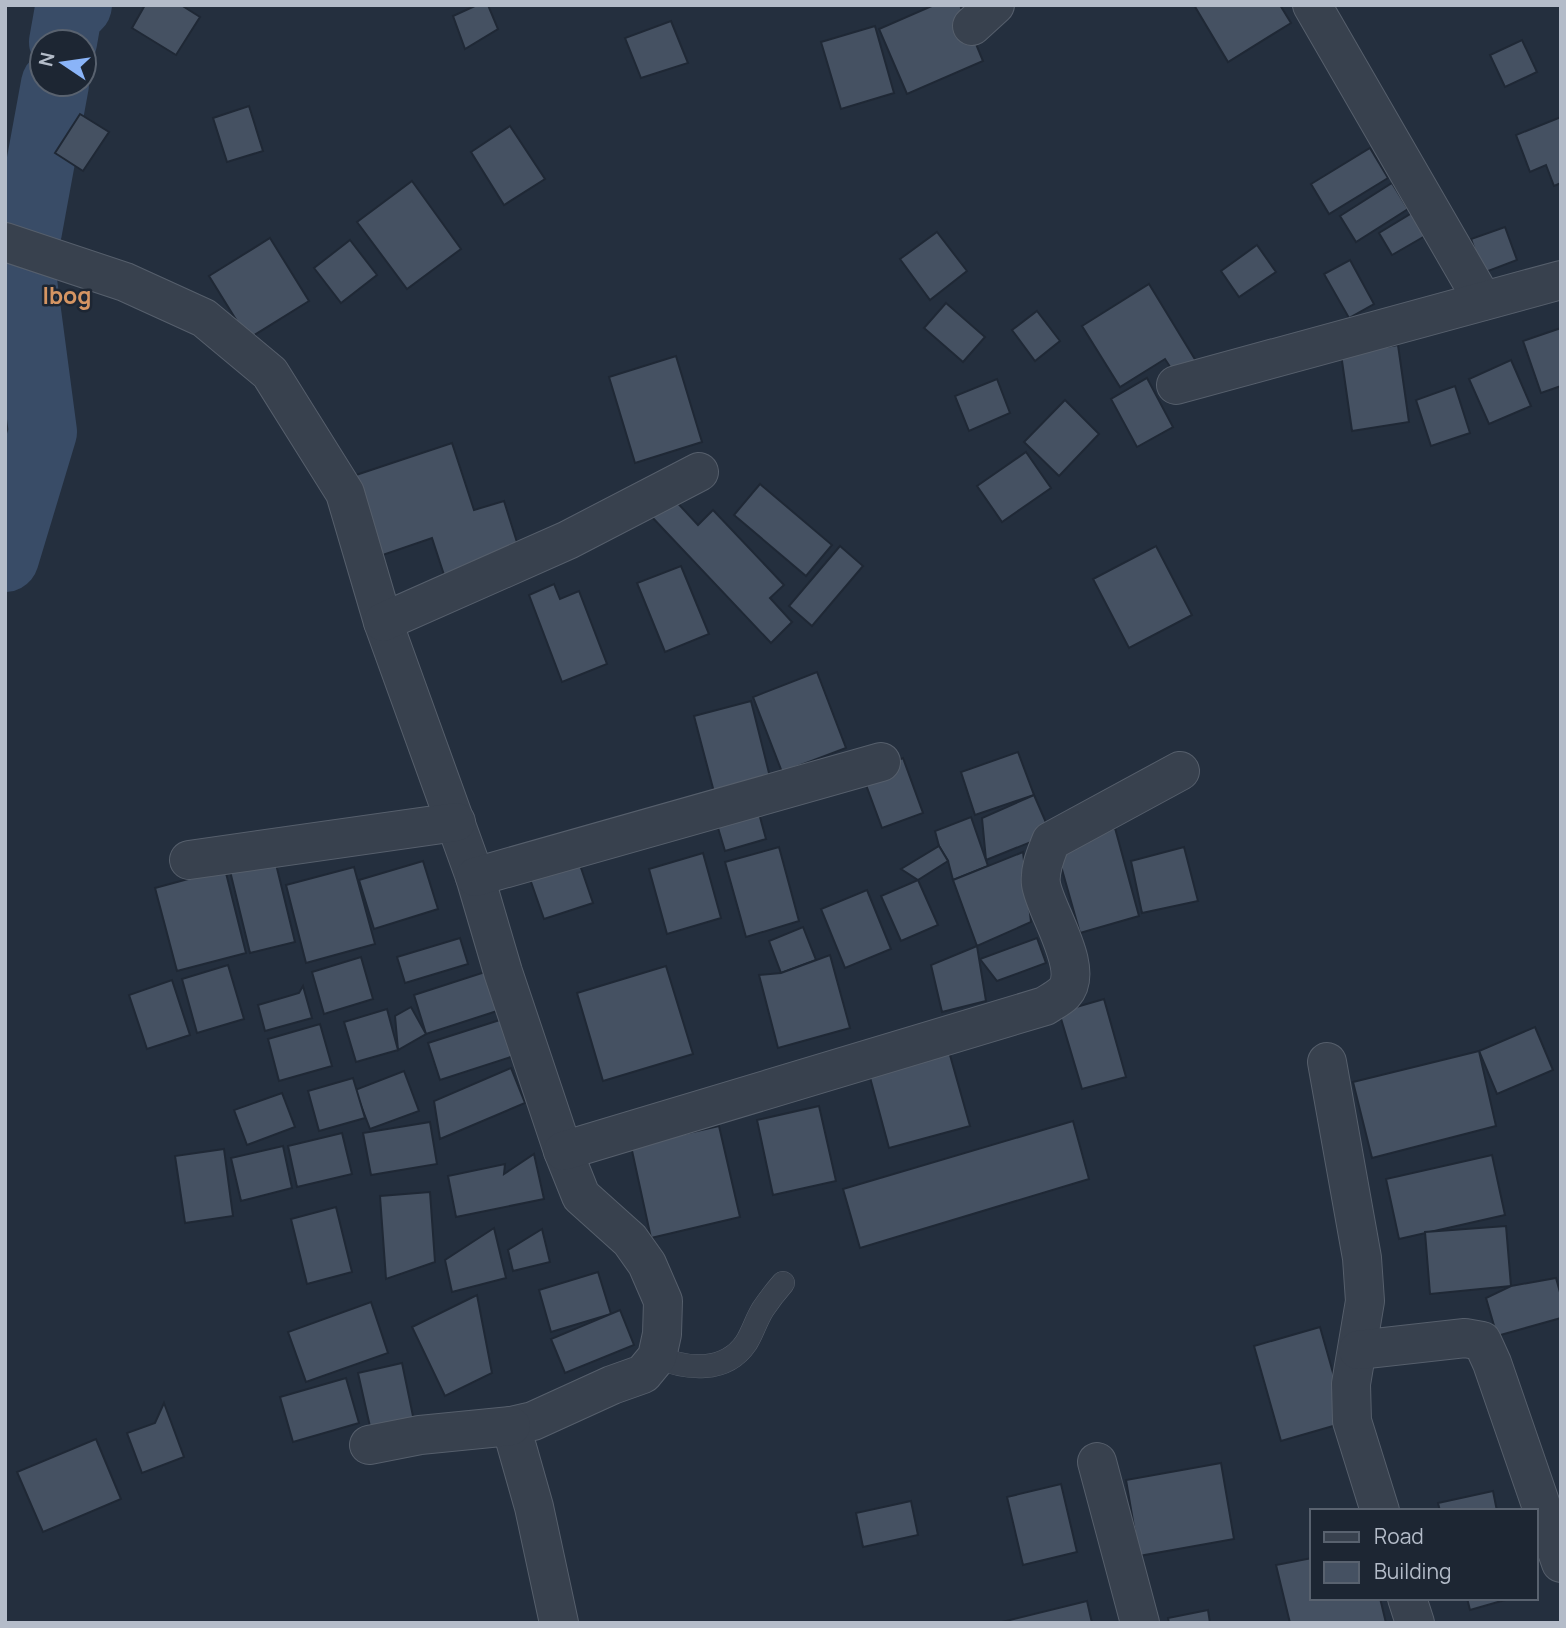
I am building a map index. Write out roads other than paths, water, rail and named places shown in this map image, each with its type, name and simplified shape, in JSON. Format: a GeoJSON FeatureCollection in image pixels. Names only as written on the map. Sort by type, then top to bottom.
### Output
{"type":"FeatureCollection","features":[{"type":"Feature","properties":{"kind":"street"},"geometry":{"type":"LineString","coordinates":[[1312,5],[1483,301]]}},
{"type":"Feature","properties":{"kind":"street"},"geometry":{"type":"LineString","coordinates":[[5,242],[125,282],[204,318],[271,373],[345,494],[383,622],[475,877],[503,972],[563,1151],[581,1196],[629,1241],[647,1264],[663,1301],[662,1334],[656,1357],[643,1374],[533,1421],[511,1426],[420,1435],[369,1445]]}},
{"type":"Feature","properties":{"kind":"street"},"geometry":{"type":"LineString","coordinates":[[1176,385],[1561,280]]}},
{"type":"Feature","properties":{"kind":"street"},"geometry":{"type":"LineString","coordinates":[[383,622],[568,540],[699,472]]}},
{"type":"Feature","properties":{"kind":"street"},"geometry":{"type":"LineString","coordinates":[[475,877],[881,762]]}},
{"type":"Feature","properties":{"kind":"street"},"geometry":{"type":"LineString","coordinates":[[563,1151],[1045,1006],[1065,993],[1071,978],[1069,959],[1041,883],[1043,863],[1051,841],[1180,771]]}},
{"type":"Feature","properties":{"kind":"street"},"geometry":{"type":"LineString","coordinates":[[189,860],[456,822]]}},
{"type":"Feature","properties":{"kind":"street"},"geometry":{"type":"LineString","coordinates":[[1327,1062],[1362,1258],[1365,1301],[1359,1350],[1351,1384],[1352,1421],[1379,1509]]}},
{"type":"Feature","properties":{"kind":"street"},"geometry":{"type":"LineString","coordinates":[[1359,1350],[1465,1338],[1482,1341],[1561,1563]]}},
{"type":"Feature","properties":{"kind":"street"},"geometry":{"type":"LineString","coordinates":[[511,1426],[534,1507],[559,1623]]}},
{"type":"Feature","properties":{"kind":"street"},"geometry":{"type":"LineString","coordinates":[[1097,1462],[1140,1623]]}},
{"type":"Feature","properties":{"kind":"street"},"geometry":{"type":"LineString","coordinates":[[1408,1600],[1415,1623]]}},
{"type":"Feature","properties":{"kind":"lane"},"geometry":{"type":"LineString","coordinates":[[656,1357],[677,1365],[696,1368],[716,1364],[732,1356],[744,1346],[763,1310],[783,1283]]}},
{"type":"Feature","properties":{"kind":"waterway"},"geometry":{"type":"LineString","coordinates":[[66,28],[68,14],[78,5]]}},
{"type":"Feature","properties":{"kind":"waterway"},"geometry":{"type":"LineString","coordinates":[[28,231],[52,98]]}},
{"type":"Feature","properties":{"kind":"waterway"},"geometry":{"type":"LineString","coordinates":[[5,558],[43,432],[21,266]]}},
{"type":"Feature","properties":{"kind":"district","name":"Ibog"},"geometry":{"type":"Point","coordinates":[67,296]}}]}
